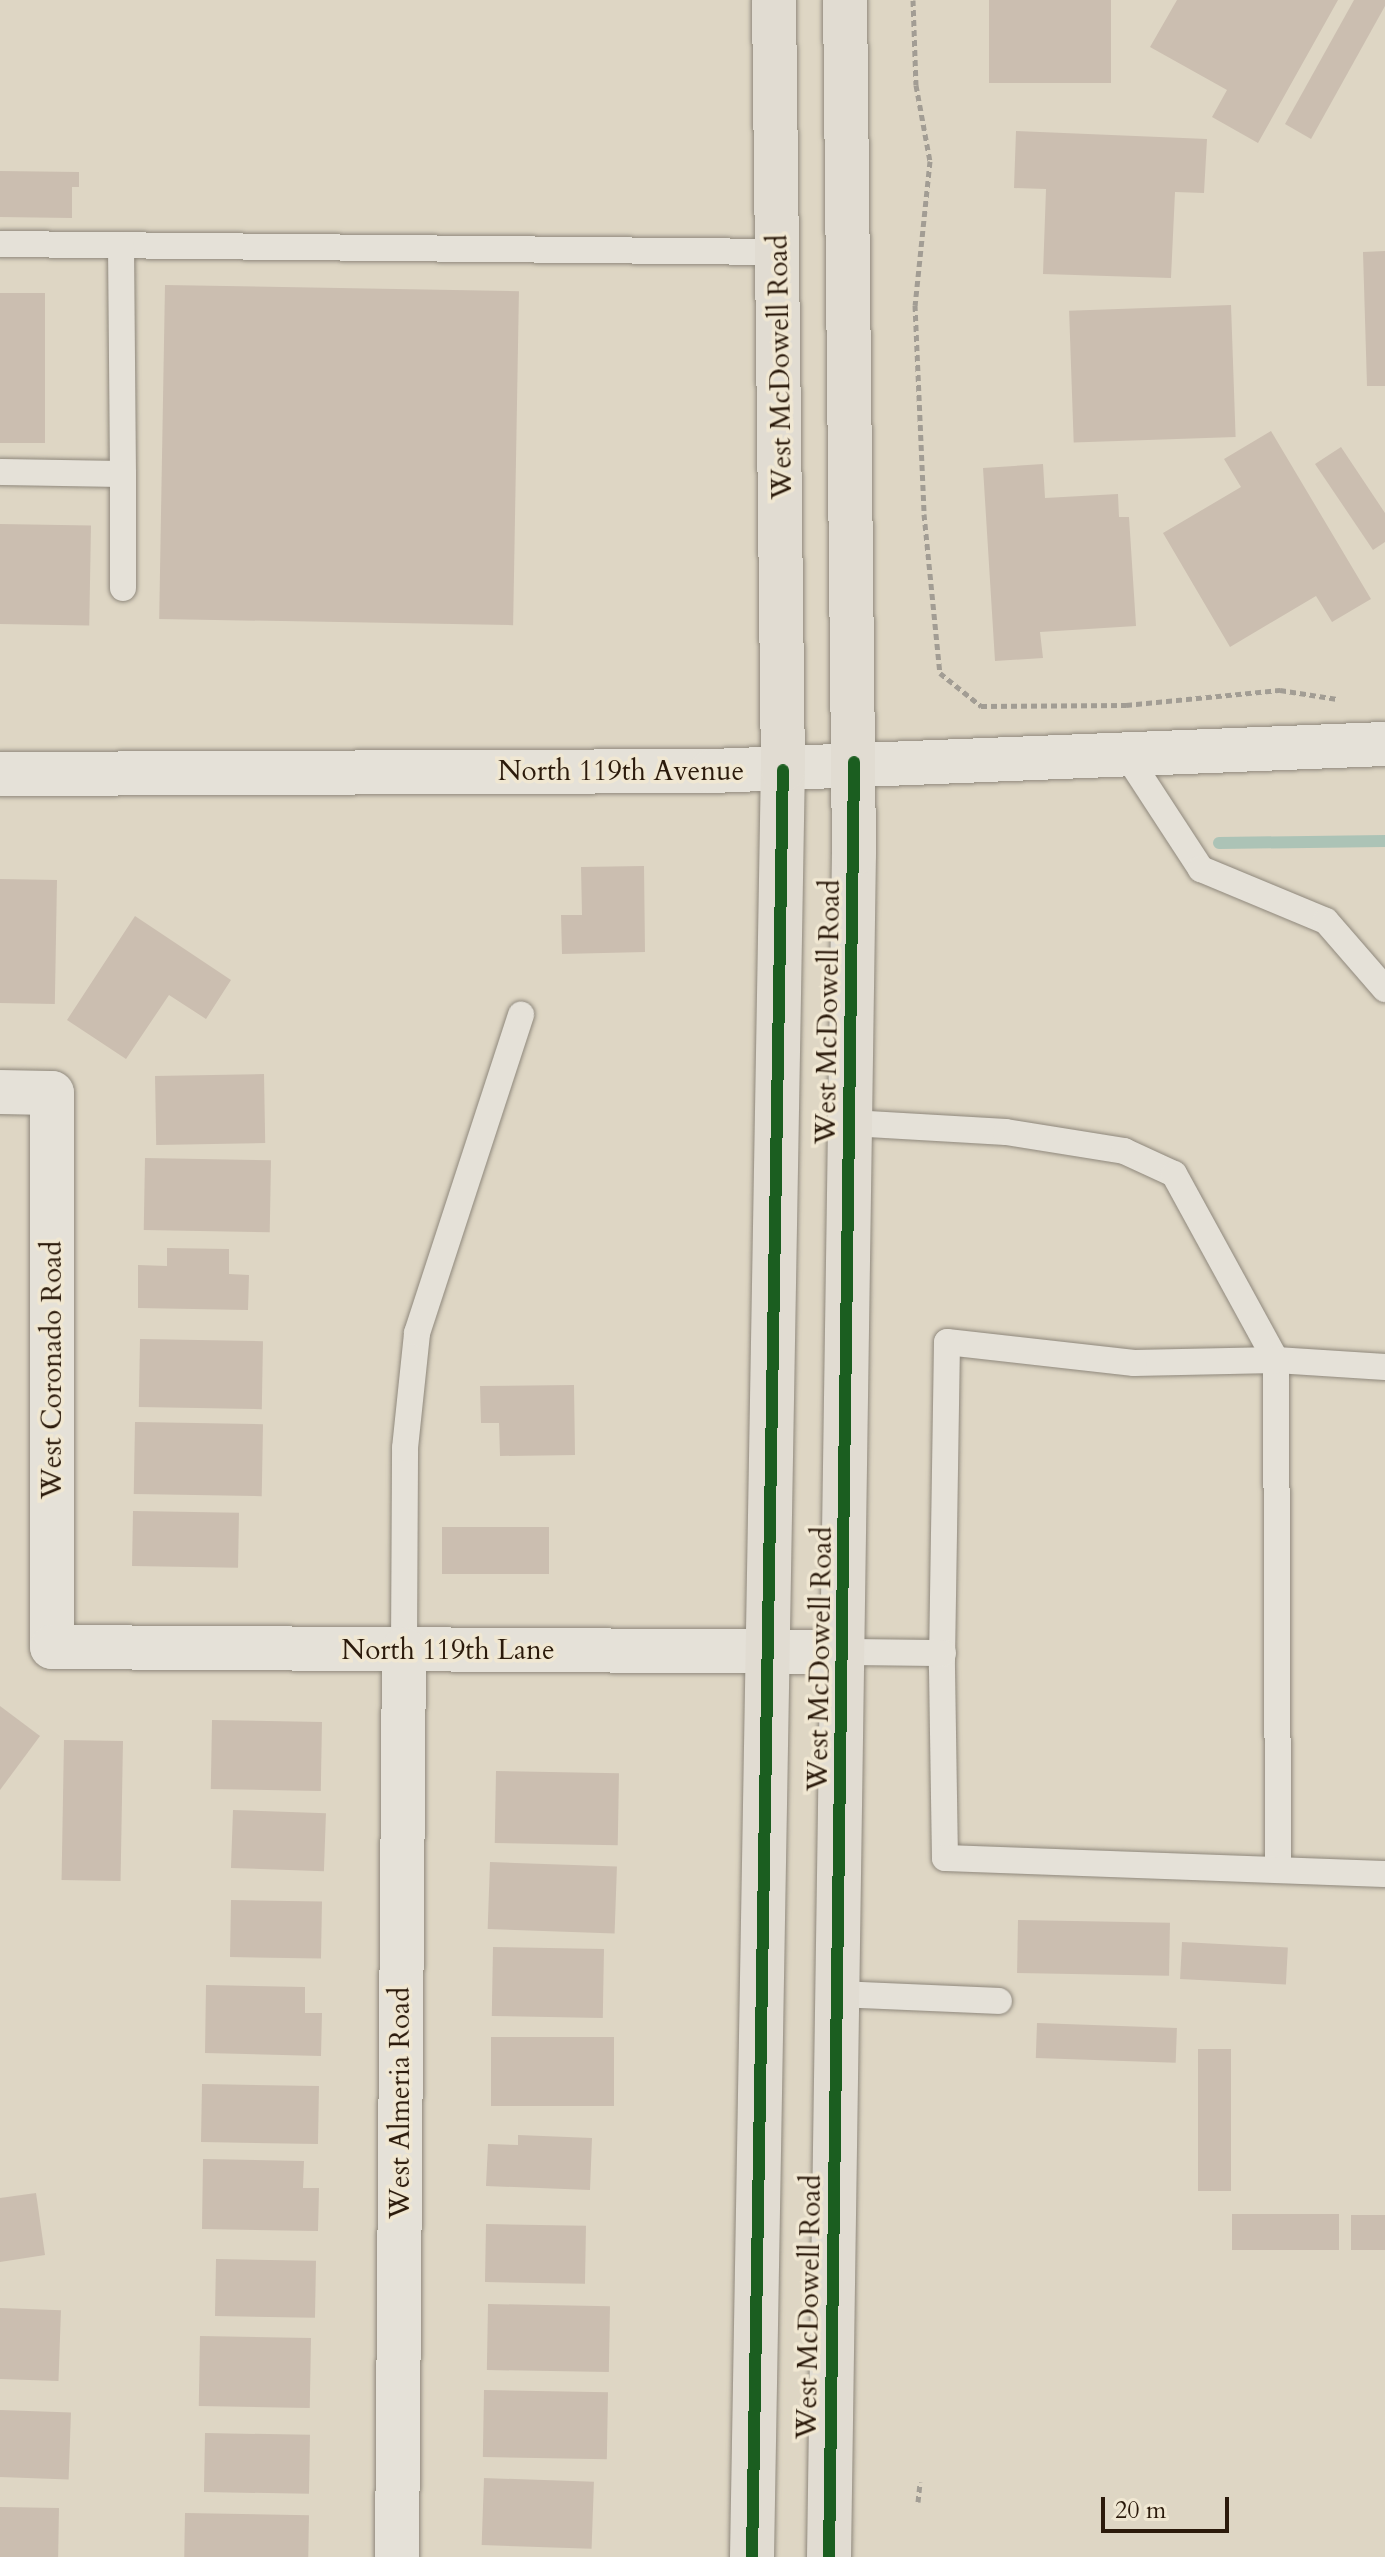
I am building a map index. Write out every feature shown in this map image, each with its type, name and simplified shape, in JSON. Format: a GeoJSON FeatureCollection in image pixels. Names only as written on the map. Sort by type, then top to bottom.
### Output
{"type":"FeatureCollection","features":[{"type":"Feature","properties":{"kind":"main road","name":"West McDowell Road"},"geometry":{"type":"LineString","coordinates":[[752,2557],[783,770],[774,0]]}},
{"type":"Feature","properties":{"kind":"main road","name":"West McDowell Road"},"geometry":{"type":"LineString","coordinates":[[829,2557],[854,762],[845,0]]}},
{"type":"Feature","properties":{"kind":"street","name":"North 119th Avenue"},"geometry":{"type":"LineString","coordinates":[[0,774],[783,770],[854,762],[1385,744]]}},
{"type":"Feature","properties":{"kind":"street","name":"West Coronado Road"},"geometry":{"type":"LineString","coordinates":[[0,1092],[52,1093],[52,1647]]}},
{"type":"Feature","properties":{"kind":"street","name":"North 119th Lane"},"geometry":{"type":"LineString","coordinates":[[52,1647],[844,1652]]}},
{"type":"Feature","properties":{"kind":"street","name":"West Almeria Road"},"geometry":{"type":"LineString","coordinates":[[397,2557],[404,1649]]}},
{"type":"Feature","properties":{"kind":"lane"},"geometry":{"type":"LineString","coordinates":[[0,244],[779,252]]}},
{"type":"Feature","properties":{"kind":"lane"},"geometry":{"type":"LineString","coordinates":[[121,245],[123,588]]}},
{"type":"Feature","properties":{"kind":"lane"},"geometry":{"type":"LineString","coordinates":[[0,472],[123,474]]}},
{"type":"Feature","properties":{"kind":"lane"},"geometry":{"type":"LineString","coordinates":[[1124,751],[1201,869],[1326,921],[1385,989]]}},
{"type":"Feature","properties":{"kind":"lane"},"geometry":{"type":"LineString","coordinates":[[404,1649],[405,1448],[417,1333],[442,1245],[521,1015]]}},
{"type":"Feature","properties":{"kind":"lane"},"geometry":{"type":"LineString","coordinates":[[851,1123],[1006,1132],[1124,1151],[1174,1174],[1276,1360],[1278,1868]]}},
{"type":"Feature","properties":{"kind":"lane"},"geometry":{"type":"LineString","coordinates":[[1385,1367],[1276,1360],[1134,1363],[947,1342],[943,1653],[945,1858],[1385,1874]]}},
{"type":"Feature","properties":{"kind":"lane"},"geometry":{"type":"LineString","coordinates":[[844,1652],[943,1653]]}},
{"type":"Feature","properties":{"kind":"lane"},"geometry":{"type":"LineString","coordinates":[[839,1994],[999,2001]]}},
{"type":"Feature","properties":{"kind":"path"},"geometry":{"type":"LineString","coordinates":[[913,0],[916,85],[930,161],[915,305],[924,514],[940,673],[981,706],[1126,705],[1280,690],[1344,701]]}},
{"type":"Feature","properties":{"kind":"path"},"geometry":{"type":"LineString","coordinates":[[918,2502],[920,2482]]}},
{"type":"Feature","properties":{"kind":"building"},"geometry":{"type":"Polygon","coordinates":[[[989,0],[1111,0],[1111,83],[989,83],[989,0]]]}},
{"type":"Feature","properties":{"kind":"building"},"geometry":{"type":"Polygon","coordinates":[[[1177,0],[1338,0],[1258,143],[1212,117],[1227,90],[1150,47],[1177,0]]]}},
{"type":"Feature","properties":{"kind":"building"},"geometry":{"type":"Polygon","coordinates":[[[1354,0],[1385,0],[1385,6],[1311,139],[1285,124],[1354,0]]]}},
{"type":"Feature","properties":{"kind":"building"},"geometry":{"type":"Polygon","coordinates":[[[1016,131],[1207,139],[1204,193],[1175,192],[1171,278],[1043,274],[1046,189],[1014,188],[1016,131]]]}},
{"type":"Feature","properties":{"kind":"building"},"geometry":{"type":"Polygon","coordinates":[[[0,171],[79,172],[79,187],[72,187],[72,218],[0,217],[0,171]]]}},
{"type":"Feature","properties":{"kind":"building"},"geometry":{"type":"Polygon","coordinates":[[[1385,251],[1385,386],[1367,386],[1363,252],[1385,251]]]}},
{"type":"Feature","properties":{"kind":"building"},"geometry":{"type":"Polygon","coordinates":[[[165,285],[519,291],[513,625],[159,619],[165,285]]]}},
{"type":"Feature","properties":{"kind":"building"},"geometry":{"type":"Polygon","coordinates":[[[0,293],[45,293],[45,443],[0,443],[0,293]]]}},
{"type":"Feature","properties":{"kind":"building"},"geometry":{"type":"Polygon","coordinates":[[[1231,305],[1236,437],[1074,443],[1069,311],[1231,305]]]}},
{"type":"Feature","properties":{"kind":"building"},"geometry":{"type":"Polygon","coordinates":[[[1271,431],[1371,599],[1332,622],[1316,596],[1230,647],[1163,533],[1241,487],[1224,459],[1271,431]]]}},
{"type":"Feature","properties":{"kind":"building"},"geometry":{"type":"Polygon","coordinates":[[[1341,447],[1385,513],[1385,542],[1373,550],[1315,464],[1341,447]]]}},
{"type":"Feature","properties":{"kind":"building"},"geometry":{"type":"Polygon","coordinates":[[[1043,464],[1045,498],[1118,494],[1119,517],[1129,517],[1136,626],[1040,632],[1043,658],[995,661],[983,468],[1043,464]]]}},
{"type":"Feature","properties":{"kind":"building"},"geometry":{"type":"Polygon","coordinates":[[[0,524],[91,526],[89,626],[0,624],[0,524]]]}},
{"type":"Feature","properties":{"kind":"building"},"geometry":{"type":"Polygon","coordinates":[[[644,866],[645,952],[562,954],[561,915],[582,915],[581,867],[644,866]]]}},
{"type":"Feature","properties":{"kind":"building"},"geometry":{"type":"Polygon","coordinates":[[[0,879],[57,880],[55,1004],[0,1003],[0,879]]]}},
{"type":"Feature","properties":{"kind":"building"},"geometry":{"type":"Polygon","coordinates":[[[135,916],[231,980],[206,1019],[169,995],[126,1059],[67,1020],[135,916]]]}},
{"type":"Feature","properties":{"kind":"building"},"geometry":{"type":"Polygon","coordinates":[[[264,1074],[265,1143],[156,1145],[155,1076],[264,1074]]]}},
{"type":"Feature","properties":{"kind":"building"},"geometry":{"type":"Polygon","coordinates":[[[145,1158],[271,1160],[270,1232],[144,1230],[145,1158]]]}},
{"type":"Feature","properties":{"kind":"building"},"geometry":{"type":"Polygon","coordinates":[[[167,1248],[229,1249],[229,1274],[249,1275],[248,1310],[138,1308],[138,1265],[167,1266],[167,1248]]]}},
{"type":"Feature","properties":{"kind":"building"},"geometry":{"type":"Polygon","coordinates":[[[140,1339],[263,1341],[262,1409],[139,1407],[140,1339]]]}},
{"type":"Feature","properties":{"kind":"building"},"geometry":{"type":"Polygon","coordinates":[[[574,1385],[575,1455],[500,1456],[499,1423],[481,1423],[480,1386],[574,1385]]]}},
{"type":"Feature","properties":{"kind":"building"},"geometry":{"type":"Polygon","coordinates":[[[135,1422],[263,1424],[262,1496],[134,1494],[135,1422]]]}},
{"type":"Feature","properties":{"kind":"building"},"geometry":{"type":"Polygon","coordinates":[[[133,1511],[239,1513],[238,1568],[132,1566],[133,1511]]]}},
{"type":"Feature","properties":{"kind":"building"},"geometry":{"type":"Polygon","coordinates":[[[442,1527],[549,1527],[549,1574],[442,1574],[442,1527]]]}},
{"type":"Feature","properties":{"kind":"building"},"geometry":{"type":"Polygon","coordinates":[[[0,1706],[40,1736],[0,1790],[0,1706]]]}},
{"type":"Feature","properties":{"kind":"building"},"geometry":{"type":"Polygon","coordinates":[[[212,1720],[322,1722],[321,1791],[211,1789],[212,1720]]]}},
{"type":"Feature","properties":{"kind":"building"},"geometry":{"type":"Polygon","coordinates":[[[64,1740],[123,1741],[121,1881],[62,1880],[64,1740]]]}},
{"type":"Feature","properties":{"kind":"building"},"geometry":{"type":"Polygon","coordinates":[[[496,1771],[619,1773],[618,1845],[495,1843],[496,1771]]]}},
{"type":"Feature","properties":{"kind":"building"},"geometry":{"type":"Polygon","coordinates":[[[233,1810],[326,1813],[324,1871],[231,1868],[233,1810]]]}},
{"type":"Feature","properties":{"kind":"building"},"geometry":{"type":"Polygon","coordinates":[[[490,1862],[617,1866],[615,1933],[488,1929],[490,1862]]]}},
{"type":"Feature","properties":{"kind":"building"},"geometry":{"type":"Polygon","coordinates":[[[231,1900],[322,1902],[321,1959],[230,1957],[231,1900]]]}},
{"type":"Feature","properties":{"kind":"building"},"geometry":{"type":"Polygon","coordinates":[[[1018,1920],[1170,1923],[1169,1976],[1017,1973],[1018,1920]]]}},
{"type":"Feature","properties":{"kind":"building"},"geometry":{"type":"Polygon","coordinates":[[[1182,1942],[1288,1948],[1286,1984],[1180,1979],[1182,1942]]]}},
{"type":"Feature","properties":{"kind":"building"},"geometry":{"type":"Polygon","coordinates":[[[493,1947],[604,1949],[603,2018],[492,2016],[493,1947]]]}},
{"type":"Feature","properties":{"kind":"building"},"geometry":{"type":"Polygon","coordinates":[[[206,1985],[305,1987],[305,2013],[322,2013],[321,2056],[205,2053],[206,1985]]]}},
{"type":"Feature","properties":{"kind":"building"},"geometry":{"type":"Polygon","coordinates":[[[1037,2023],[1177,2028],[1176,2063],[1036,2058],[1037,2023]]]}},
{"type":"Feature","properties":{"kind":"building"},"geometry":{"type":"Polygon","coordinates":[[[491,2037],[614,2037],[614,2106],[491,2106],[491,2037]]]}},
{"type":"Feature","properties":{"kind":"building"},"geometry":{"type":"Polygon","coordinates":[[[1198,2049],[1231,2049],[1231,2191],[1198,2191],[1198,2049]]]}},
{"type":"Feature","properties":{"kind":"building"},"geometry":{"type":"Polygon","coordinates":[[[202,2084],[319,2086],[318,2144],[201,2142],[202,2084]]]}},
{"type":"Feature","properties":{"kind":"building"},"geometry":{"type":"Polygon","coordinates":[[[518,2135],[592,2138],[590,2190],[486,2186],[488,2144],[518,2145],[518,2135]]]}},
{"type":"Feature","properties":{"kind":"building"},"geometry":{"type":"Polygon","coordinates":[[[203,2159],[304,2161],[303,2188],[319,2188],[318,2231],[202,2229],[203,2159]]]}},
{"type":"Feature","properties":{"kind":"building"},"geometry":{"type":"Polygon","coordinates":[[[36,2193],[45,2255],[0,2262],[0,2198],[36,2193]]]}},
{"type":"Feature","properties":{"kind":"building"},"geometry":{"type":"Polygon","coordinates":[[[1232,2214],[1339,2214],[1339,2250],[1232,2250],[1232,2214]]]}},
{"type":"Feature","properties":{"kind":"building"},"geometry":{"type":"Polygon","coordinates":[[[1351,2215],[1385,2215],[1385,2250],[1351,2250],[1351,2215]]]}},
{"type":"Feature","properties":{"kind":"building"},"geometry":{"type":"Polygon","coordinates":[[[486,2224],[586,2226],[585,2284],[485,2282],[486,2224]]]}},
{"type":"Feature","properties":{"kind":"building"},"geometry":{"type":"Polygon","coordinates":[[[216,2259],[316,2261],[315,2318],[215,2316],[216,2259]]]}},
{"type":"Feature","properties":{"kind":"building"},"geometry":{"type":"Polygon","coordinates":[[[488,2304],[610,2306],[609,2372],[487,2370],[488,2304]]]}},
{"type":"Feature","properties":{"kind":"building"},"geometry":{"type":"Polygon","coordinates":[[[0,2308],[61,2310],[58,2381],[0,2379],[0,2308]]]}},
{"type":"Feature","properties":{"kind":"building"},"geometry":{"type":"Polygon","coordinates":[[[200,2336],[311,2338],[310,2408],[199,2406],[200,2336]]]}},
{"type":"Feature","properties":{"kind":"building"},"geometry":{"type":"Polygon","coordinates":[[[484,2390],[608,2392],[607,2459],[483,2457],[484,2390]]]}},
{"type":"Feature","properties":{"kind":"building"},"geometry":{"type":"Polygon","coordinates":[[[0,2410],[71,2412],[69,2479],[0,2477],[0,2410]]]}},
{"type":"Feature","properties":{"kind":"building"},"geometry":{"type":"Polygon","coordinates":[[[205,2433],[310,2435],[309,2494],[204,2492],[205,2433]]]}},
{"type":"Feature","properties":{"kind":"building"},"geometry":{"type":"Polygon","coordinates":[[[484,2478],[594,2482],[592,2549],[482,2545],[484,2478]]]}},
{"type":"Feature","properties":{"kind":"building"},"geometry":{"type":"Polygon","coordinates":[[[0,2507],[59,2508],[58,2557],[0,2557],[0,2507]]]}},
{"type":"Feature","properties":{"kind":"building"},"geometry":{"type":"Polygon","coordinates":[[[185,2513],[309,2515],[308,2557],[184,2557],[185,2513]]]}},
{"type":"Feature","properties":{"kind":"waterway"},"geometry":{"type":"LineString","coordinates":[[1219,843],[1385,841]]}},
{"type":"Feature","properties":{"kind":"cycle path"},"geometry":{"type":"LineString","coordinates":[[829,2557],[854,762]]}},
{"type":"Feature","properties":{"kind":"cycle path"},"geometry":{"type":"LineString","coordinates":[[752,2557],[783,770]]}}]}
